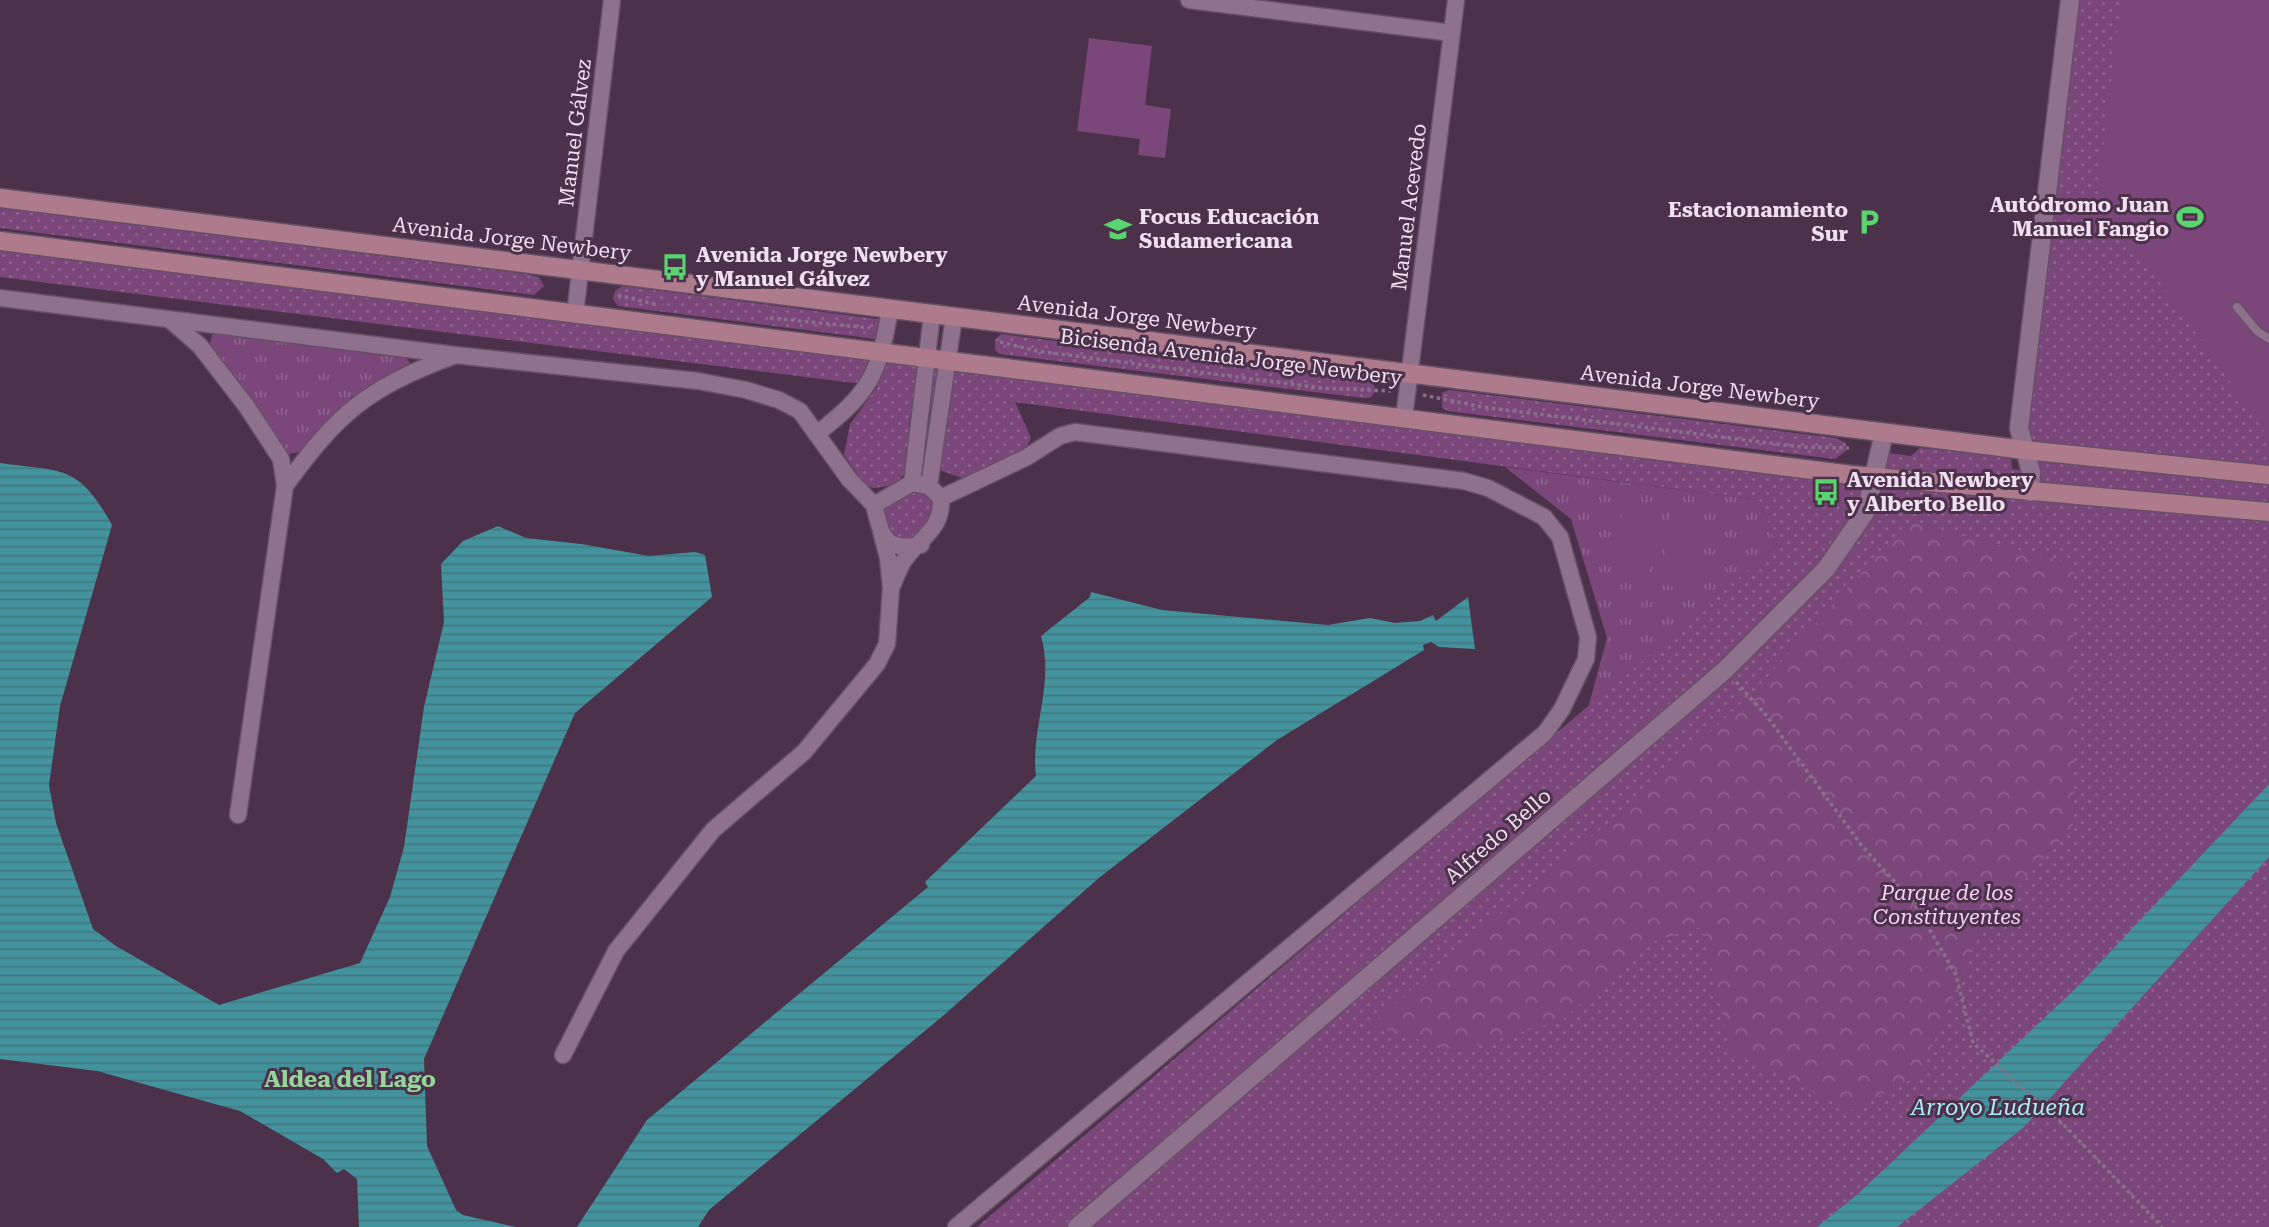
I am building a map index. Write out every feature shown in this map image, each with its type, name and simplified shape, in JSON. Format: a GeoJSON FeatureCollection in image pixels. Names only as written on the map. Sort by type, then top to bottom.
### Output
{"type":"FeatureCollection","features":[{"type":"Feature","properties":{"kind":"main road","name":"Avenida Jorge Newbery"},"geometry":{"type":"LineString","coordinates":[[0,198],[1884,433],[2269,475]]}},
{"type":"Feature","properties":{"kind":"main road"},"geometry":{"type":"LineString","coordinates":[[0,241],[1875,478],[2269,512]]}},
{"type":"Feature","properties":{"kind":"street","name":"Manuel Gálvez"},"geometry":{"type":"LineString","coordinates":[[575,314],[612,0]]}},
{"type":"Feature","properties":{"kind":"street"},"geometry":{"type":"LineString","coordinates":[[1189,0],[1452,33]]}},
{"type":"Feature","properties":{"kind":"street","name":"Manuel Acevedo"},"geometry":{"type":"LineString","coordinates":[[1404,418],[1456,0]]}},
{"type":"Feature","properties":{"kind":"street"},"geometry":{"type":"LineString","coordinates":[[2030,492],[2031,472],[2019,428],[2070,0]]}},
{"type":"Feature","properties":{"kind":"street"},"geometry":{"type":"LineString","coordinates":[[0,298],[455,355],[698,381],[746,390],[779,400],[800,411],[849,480],[874,505],[888,558],[891,588],[887,644],[877,664],[804,752],[713,830],[616,951],[563,1055]]}},
{"type":"Feature","properties":{"kind":"street"},"geometry":{"type":"LineString","coordinates":[[818,433],[854,405],[869,384],[883,352],[890,309]]}},
{"type":"Feature","properties":{"kind":"street"},"geometry":{"type":"LineString","coordinates":[[912,483],[932,314]]}},
{"type":"Feature","properties":{"kind":"street"},"geometry":{"type":"LineString","coordinates":[[929,486],[954,317]]}},
{"type":"Feature","properties":{"kind":"street"},"geometry":{"type":"LineString","coordinates":[[169,319],[200,346],[247,407],[281,459],[285,486],[238,815]]}},
{"type":"Feature","properties":{"kind":"street"},"geometry":{"type":"LineString","coordinates":[[285,486],[354,405],[383,385],[455,355]]}},
{"type":"Feature","properties":{"kind":"street"},"geometry":{"type":"LineString","coordinates":[[942,498],[1027,457],[1060,436],[1075,432],[1464,481],[1488,488],[1544,517],[1560,537],[1588,637],[1586,659],[1562,709],[1545,733],[956,1227]]}},
{"type":"Feature","properties":{"kind":"street","name":"Alfredo Bello"},"geometry":{"type":"LineString","coordinates":[[1077,1227],[1725,670],[1826,569],[1866,511],[1884,433]]}},
{"type":"Feature","properties":{"kind":"street"},"geometry":{"type":"LineString","coordinates":[[874,505],[912,483],[929,486],[942,498],[942,511],[936,527],[903,561],[891,588]]}},
{"type":"Feature","properties":{"kind":"street"},"geometry":{"type":"LineString","coordinates":[[881,531],[890,544],[901,549],[921,545]]}},
{"type":"Feature","properties":{"kind":"lane"},"geometry":{"type":"LineString","coordinates":[[2237,307],[2257,331],[2269,338]]}},
{"type":"Feature","properties":{"kind":"path"},"geometry":{"type":"LineString","coordinates":[[617,294],[672,306]]}},
{"type":"Feature","properties":{"kind":"path"},"geometry":{"type":"LineString","coordinates":[[768,318],[851,328],[887,328]]}},
{"type":"Feature","properties":{"kind":"path","name":"Bicisenda Avenida Jorge Newbery"},"geometry":{"type":"LineString","coordinates":[[998,341],[1037,351],[1322,388],[1446,398],[1482,407],[1801,447],[1881,452]]}},
{"type":"Feature","properties":{"kind":"path"},"geometry":{"type":"LineString","coordinates":[[1725,670],[1766,715],[1862,846],[1914,903],[1955,975],[1973,1044],[2066,1126],[2162,1227]]}},
{"type":"Feature","properties":{"kind":"green space","name":"Parque de los Constituyentes"},"geometry":{"type":"Polygon","coordinates":[[[2070,0],[2269,0],[2269,1227],[977,1227],[1777,545],[1759,500],[1015,402],[1031,438],[1026,448],[965,479],[942,471],[939,465],[946,411],[912,407],[909,424],[913,425],[906,472],[894,485],[874,488],[865,485],[844,455],[850,424],[878,386],[0,277],[0,241],[1874,478],[1881,452],[1911,456],[1920,448],[2004,457],[2011,459],[2012,469],[2030,471],[2019,428],[2070,0]]]}},
{"type":"Feature","properties":{"kind":"green space","name":"Autódromo Juan Manuel Fangio"},"geometry":{"type":"Polygon","coordinates":[[[2121,0],[2269,0],[2269,438],[2180,310],[2097,199],[2121,0]]]}},
{"type":"Feature","properties":{"kind":"green space"},"geometry":{"type":"Polygon","coordinates":[[[1089,38],[1152,46],[1145,105],[1171,109],[1165,158],[1138,155],[1140,139],[1077,131],[1089,38]]]}},
{"type":"Feature","properties":{"kind":"green space"},"geometry":{"type":"Polygon","coordinates":[[[0,208],[526,274],[539,277],[544,286],[534,295],[0,228],[0,208]]]}},
{"type":"Feature","properties":{"kind":"green space"},"geometry":{"type":"Polygon","coordinates":[[[622,286],[885,320],[884,340],[618,306],[613,299],[615,291],[622,286]]]}},
{"type":"Feature","properties":{"kind":"green space"},"geometry":{"type":"Polygon","coordinates":[[[214,330],[402,352],[410,363],[352,397],[302,452],[287,454],[234,375],[209,346],[214,330]]]}},
{"type":"Feature","properties":{"kind":"green space"},"geometry":{"type":"Polygon","coordinates":[[[1001,334],[1368,381],[1374,385],[1375,392],[1370,398],[1364,398],[1000,354],[995,350],[995,340],[1001,334]]]}},
{"type":"Feature","properties":{"kind":"green space"},"geometry":{"type":"Polygon","coordinates":[[[1449,390],[1836,438],[1846,443],[1846,451],[1835,459],[1448,411],[1442,408],[1442,393],[1449,390]]]}},
{"type":"Feature","properties":{"kind":"green space"},"geometry":{"type":"Polygon","coordinates":[[[1505,467],[1759,500],[1777,545],[1588,708],[1607,638],[1571,519],[1505,467]]]}},
{"type":"Feature","properties":{"kind":"green space"},"geometry":{"type":"Polygon","coordinates":[[[912,483],[941,498],[936,527],[901,549],[874,505],[912,483]]]}},
{"type":"Feature","properties":{"kind":"green space"},"geometry":{"type":"Polygon","coordinates":[[[1623,506],[1657,511],[1647,583],[1612,578],[1623,506]]]}},
{"type":"Feature","properties":{"kind":"green space"},"geometry":{"type":"Polygon","coordinates":[[[1671,513],[1705,518],[1694,590],[1660,585],[1671,513]]]}},
{"type":"Feature","properties":{"kind":"green space"},"geometry":{"type":"Polygon","coordinates":[[[1908,522],[2074,564],[2074,824],[1983,927],[1920,1075],[1850,1111],[1731,1051],[1701,927],[1646,944],[1563,1020],[1457,1051],[1370,1025],[1669,771],[1757,688],[1908,522]]]}},
{"type":"Feature","properties":{"kind":"water"},"geometry":{"type":"Polygon","coordinates":[[[0,463],[55,470],[78,481],[100,505],[112,525],[60,706],[49,785],[56,823],[93,929],[116,946],[219,1005],[360,963],[390,897],[404,847],[424,707],[444,622],[441,564],[463,541],[498,526],[526,538],[649,556],[695,552],[705,555],[712,597],[575,713],[424,1059],[427,1146],[456,1210],[463,1215],[516,1227],[359,1227],[357,1179],[344,1169],[337,1173],[323,1159],[240,1111],[97,1071],[0,1059],[0,463]]]}},
{"type":"Feature","properties":{"kind":"water"},"geometry":{"type":"Polygon","coordinates":[[[1091,592],[1162,610],[1328,625],[1370,618],[1395,623],[1420,621],[1433,615],[1436,621],[1468,597],[1475,649],[1439,647],[1431,642],[1423,645],[1424,650],[1277,740],[1100,877],[944,1015],[709,1210],[698,1227],[577,1227],[647,1120],[928,887],[925,882],[1036,776],[1036,742],[1045,671],[1041,636],[1090,597],[1091,592]]]}},
{"type":"Feature","properties":{"kind":"water","name":"Arroyo Ludueña"},"geometry":{"type":"Polygon","coordinates":[[[2269,784],[2269,857],[2023,1128],[1897,1227],[1817,1227],[1859,1193],[2075,989],[2269,784]]]}},
{"type":"Feature","properties":{"kind":"place","name":"Autódromo Juan Manuel Fangio"},"geometry":{"type":"Point","coordinates":[2190,217]}},
{"type":"Feature","properties":{"kind":"place","name":"Estacionamiento Sur"},"geometry":{"type":"Point","coordinates":[1869,222]}},
{"type":"Feature","properties":{"kind":"place","name":"Focus Educación Sudamericana"},"geometry":{"type":"Point","coordinates":[1118,229]}},
{"type":"Feature","properties":{"kind":"place","name":"Avenida Jorge Newbery y Manuel Gálvez"},"geometry":{"type":"Point","coordinates":[675,267]}},
{"type":"Feature","properties":{"kind":"place","name":"Avenida Newbery y Alberto Bello"},"geometry":{"type":"Point","coordinates":[1826,492]}},
{"type":"Feature","properties":{"kind":"district","name":"Aldea del Lago"},"geometry":{"type":"Point","coordinates":[350,1079]}}]}
